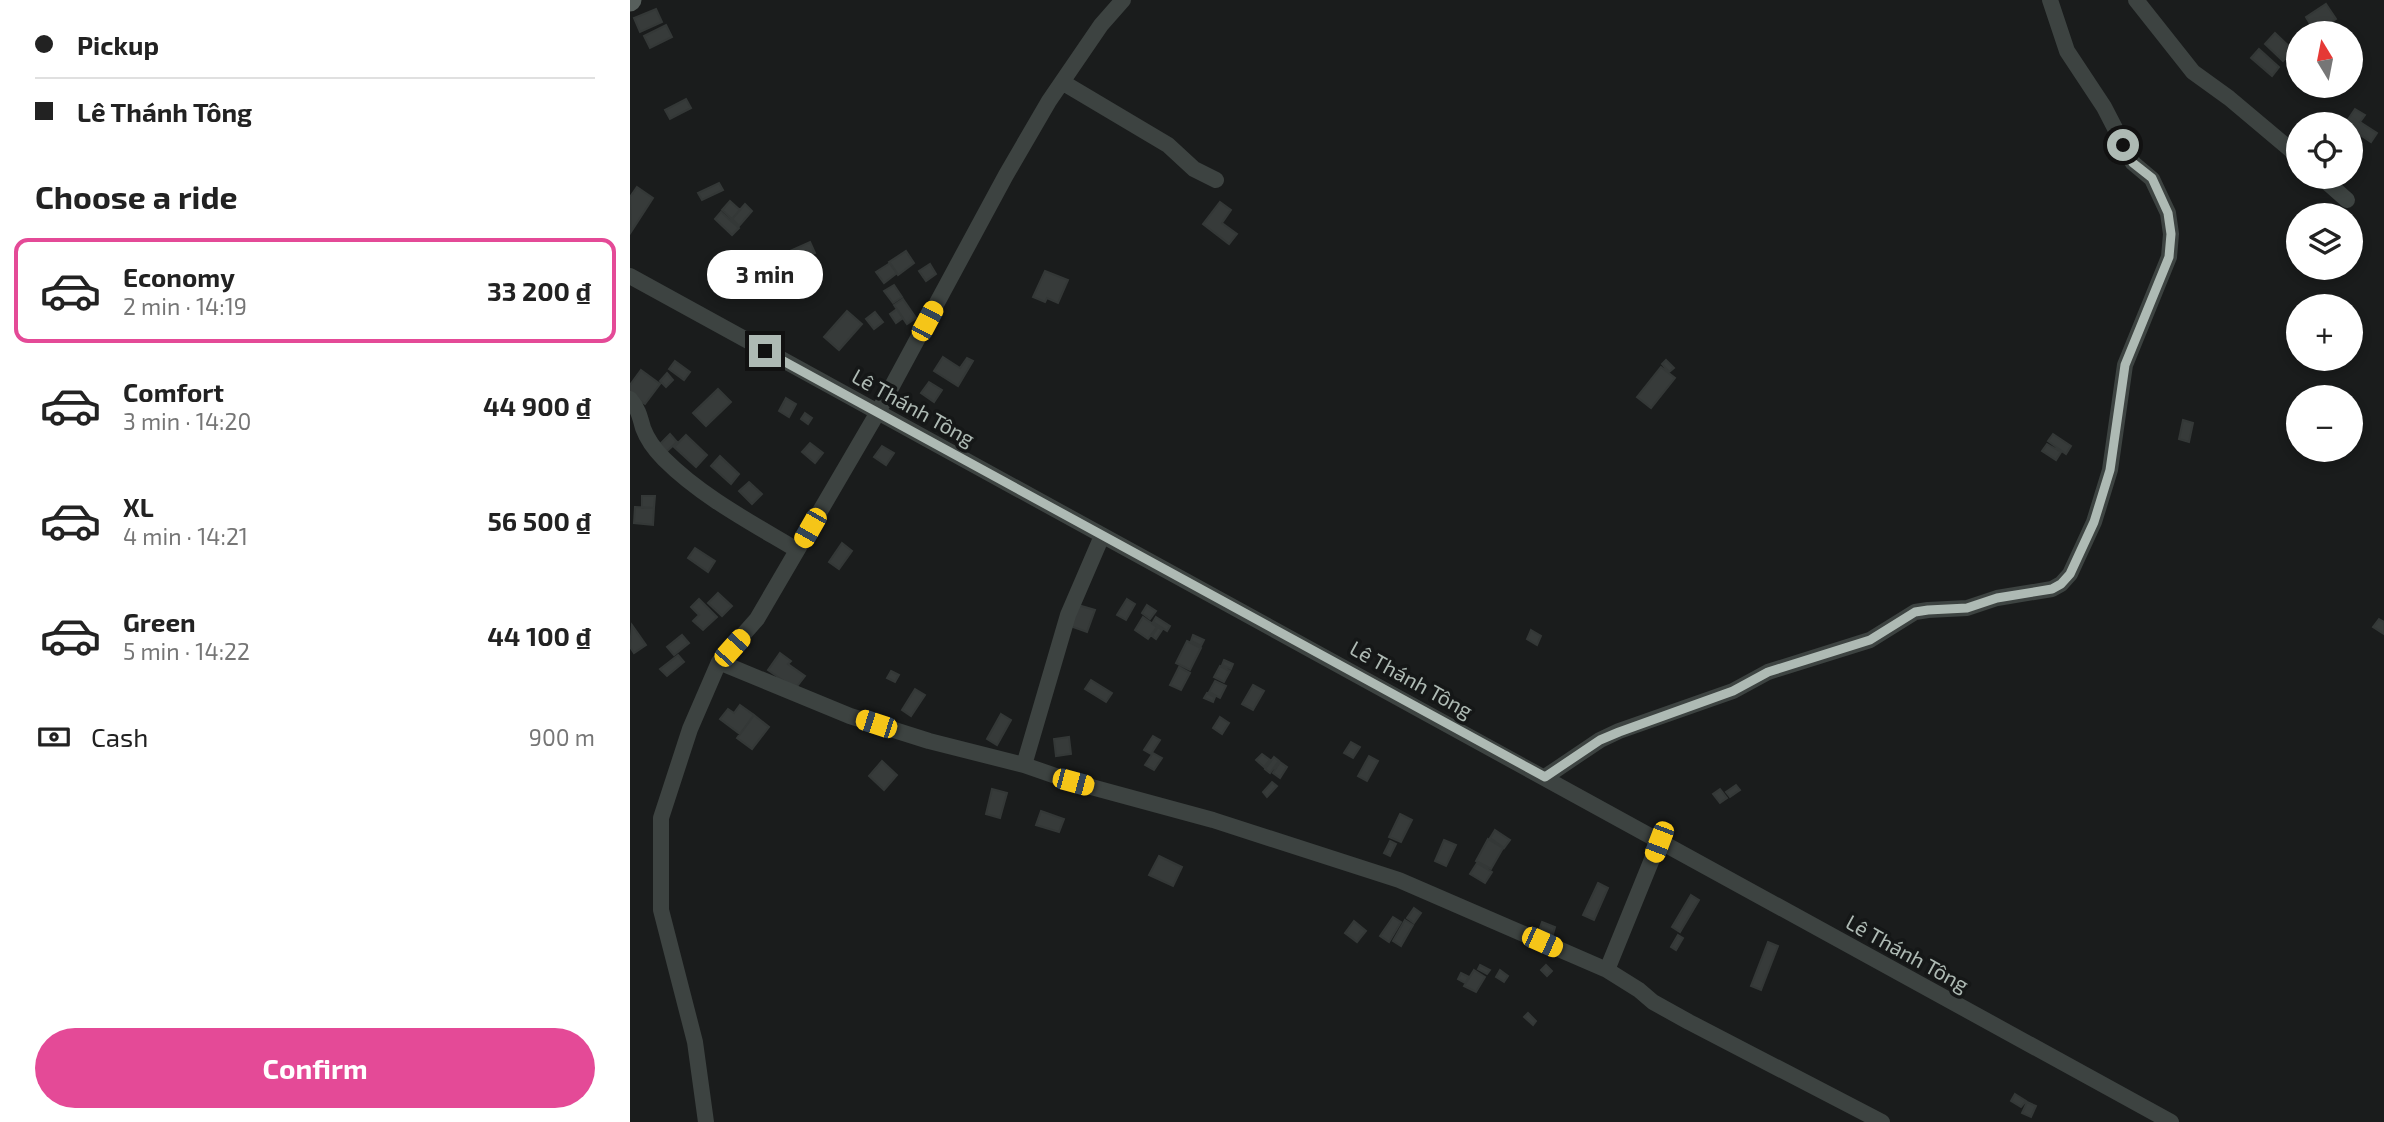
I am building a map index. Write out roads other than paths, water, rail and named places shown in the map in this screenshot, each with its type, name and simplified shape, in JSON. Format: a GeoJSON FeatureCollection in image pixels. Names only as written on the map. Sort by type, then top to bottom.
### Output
{"type":"FeatureCollection","features":[{"type":"Feature","properties":{"kind":"street"},"geometry":{"type":"LineString","coordinates":[[706,1122],[695,1042],[661,910],[661,818],[690,729],[719,662],[757,619],[878,412],[1006,175],[1062,82],[1101,25],[1123,0]]}},
{"type":"Feature","properties":{"kind":"street"},"geometry":{"type":"LineString","coordinates":[[1545,777],[1600,740],[1733,691],[1779,668],[1870,640],[1915,612],[1967,608],[1997,598],[2052,589],[2070,574],[2094,522],[2110,470],[2125,365],[2169,257],[2171,234],[2168,213],[2152,178],[2133,163],[2104,107],[2067,51],[2050,0]]}},
{"type":"Feature","properties":{"kind":"street"},"geometry":{"type":"LineString","coordinates":[[2136,0],[2193,72],[2286,146]]}},
{"type":"Feature","properties":{"kind":"street"},"geometry":{"type":"LineString","coordinates":[[1062,82],[1168,145],[1194,169],[1216,180]]}},
{"type":"Feature","properties":{"kind":"street"},"geometry":{"type":"LineString","coordinates":[[2335,189],[2347,200]]}},
{"type":"Feature","properties":{"kind":"street","name":"Lê Thánh Tông"},"geometry":{"type":"LineString","coordinates":[[630,276],[2171,1122]]}},
{"type":"Feature","properties":{"kind":"street"},"geometry":{"type":"LineString","coordinates":[[631,399],[652,444],[664,459],[726,507],[797,550]]}},
{"type":"Feature","properties":{"kind":"street"},"geometry":{"type":"LineString","coordinates":[[1024,765],[1068,615],[1102,536]]}},
{"type":"Feature","properties":{"kind":"street"},"geometry":{"type":"LineString","coordinates":[[719,662],[850,716],[929,741],[1024,765],[1073,782],[1213,820],[1399,880],[1607,970],[1653,1002],[1882,1122]]}},
{"type":"Feature","properties":{"kind":"street"},"geometry":{"type":"LineString","coordinates":[[1607,970],[1659,842]]}}]}
